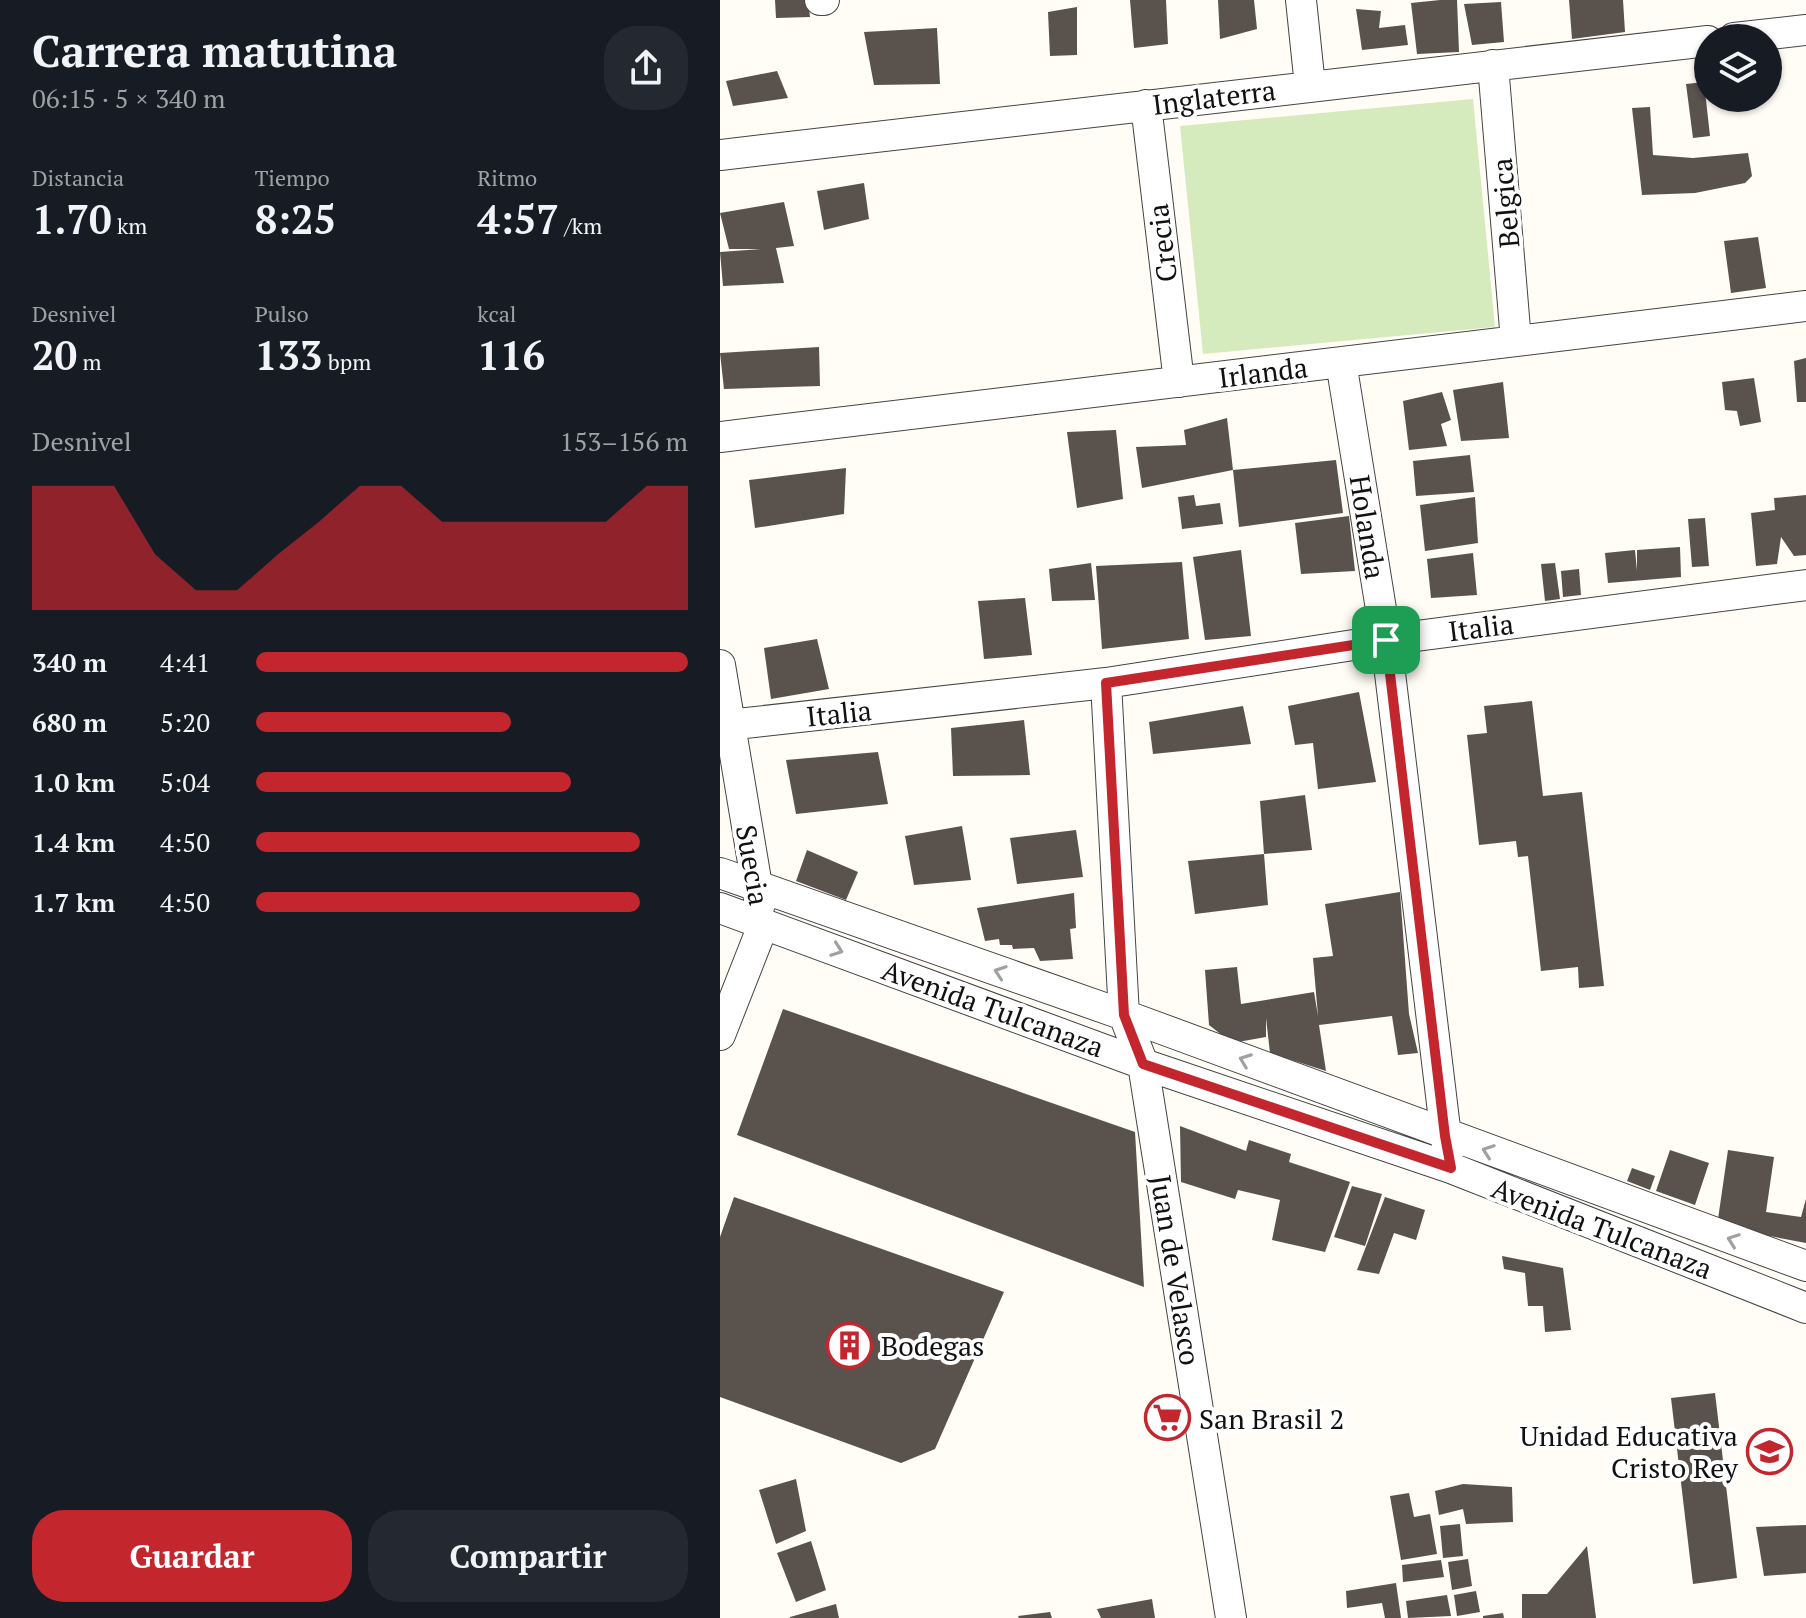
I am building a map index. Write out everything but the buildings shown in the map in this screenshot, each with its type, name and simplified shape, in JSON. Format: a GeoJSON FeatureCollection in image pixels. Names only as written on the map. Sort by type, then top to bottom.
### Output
{"type":"FeatureCollection","features":[{"type":"Feature","properties":{"kind":"street"},"geometry":{"type":"LineString","coordinates":[[1301,0],[1310,86]]}},
{"type":"Feature","properties":{"kind":"street"},"geometry":{"type":"LineString","coordinates":[[1782,33],[1806,30]]}},
{"type":"Feature","properties":{"kind":"street","name":"Inglaterra"},"geometry":{"type":"LineString","coordinates":[[720,155],[1694,43]]}},
{"type":"Feature","properties":{"kind":"street","name":"Belgica"},"geometry":{"type":"LineString","coordinates":[[1493,65],[1516,341]]}},
{"type":"Feature","properties":{"kind":"street","name":"Crecia"},"geometry":{"type":"LineString","coordinates":[[1146,105],[1179,382]]}},
{"type":"Feature","properties":{"kind":"street","name":"Irlanda"},"geometry":{"type":"LineString","coordinates":[[720,437],[1806,306]]}},
{"type":"Feature","properties":{"kind":"street","name":"Holanda"},"geometry":{"type":"LineString","coordinates":[[1341,362],[1386,640],[1451,1168]]}},
{"type":"Feature","properties":{"kind":"street","name":"Italia"},"geometry":{"type":"LineString","coordinates":[[728,725],[1106,683],[1386,640],[1806,585]]}},
{"type":"Feature","properties":{"kind":"street","name":"Suecia"},"geometry":{"type":"LineString","coordinates":[[720,665],[764,923]]}},
{"type":"Feature","properties":{"kind":"street","name":"Juan de Velasco"},"geometry":{"type":"LineString","coordinates":[[1106,683],[1124,1015],[1143,1064],[1231,1618]]}},
{"type":"Feature","properties":{"kind":"street","name":"Avenida Tulcanaza"},"geometry":{"type":"LineString","coordinates":[[720,873],[1124,1015],[1445,1136],[1806,1266]]}},
{"type":"Feature","properties":{"kind":"street","name":"Avenida Tulcanaza"},"geometry":{"type":"LineString","coordinates":[[720,908],[1143,1064],[1451,1168],[1806,1308]]}},
{"type":"Feature","properties":{"kind":"street"},"geometry":{"type":"LineString","coordinates":[[720,1035],[764,923]]}},
{"type":"Feature","properties":{"kind":"green space"},"geometry":{"type":"Polygon","coordinates":[[[1473,99],[1495,327],[1203,354],[1180,126],[1473,99]]]}},
{"type":"Feature","properties":{"kind":"place","name":"Bodegas"},"geometry":{"type":"Point","coordinates":[850,1345]}},
{"type":"Feature","properties":{"kind":"place","name":"San Brasil 2"},"geometry":{"type":"Point","coordinates":[1168,1418]}},
{"type":"Feature","properties":{"kind":"place","name":"Unidad Educativa Cristo Rey"},"geometry":{"type":"Point","coordinates":[1769,1451]}},
{"type":"Feature","properties":{"kind":"route"},"geometry":{"type":"LineString","coordinates":[[1386,640],[1451,1168],[1143,1064],[1124,1015],[1106,683],[1386,640]]}}]}
